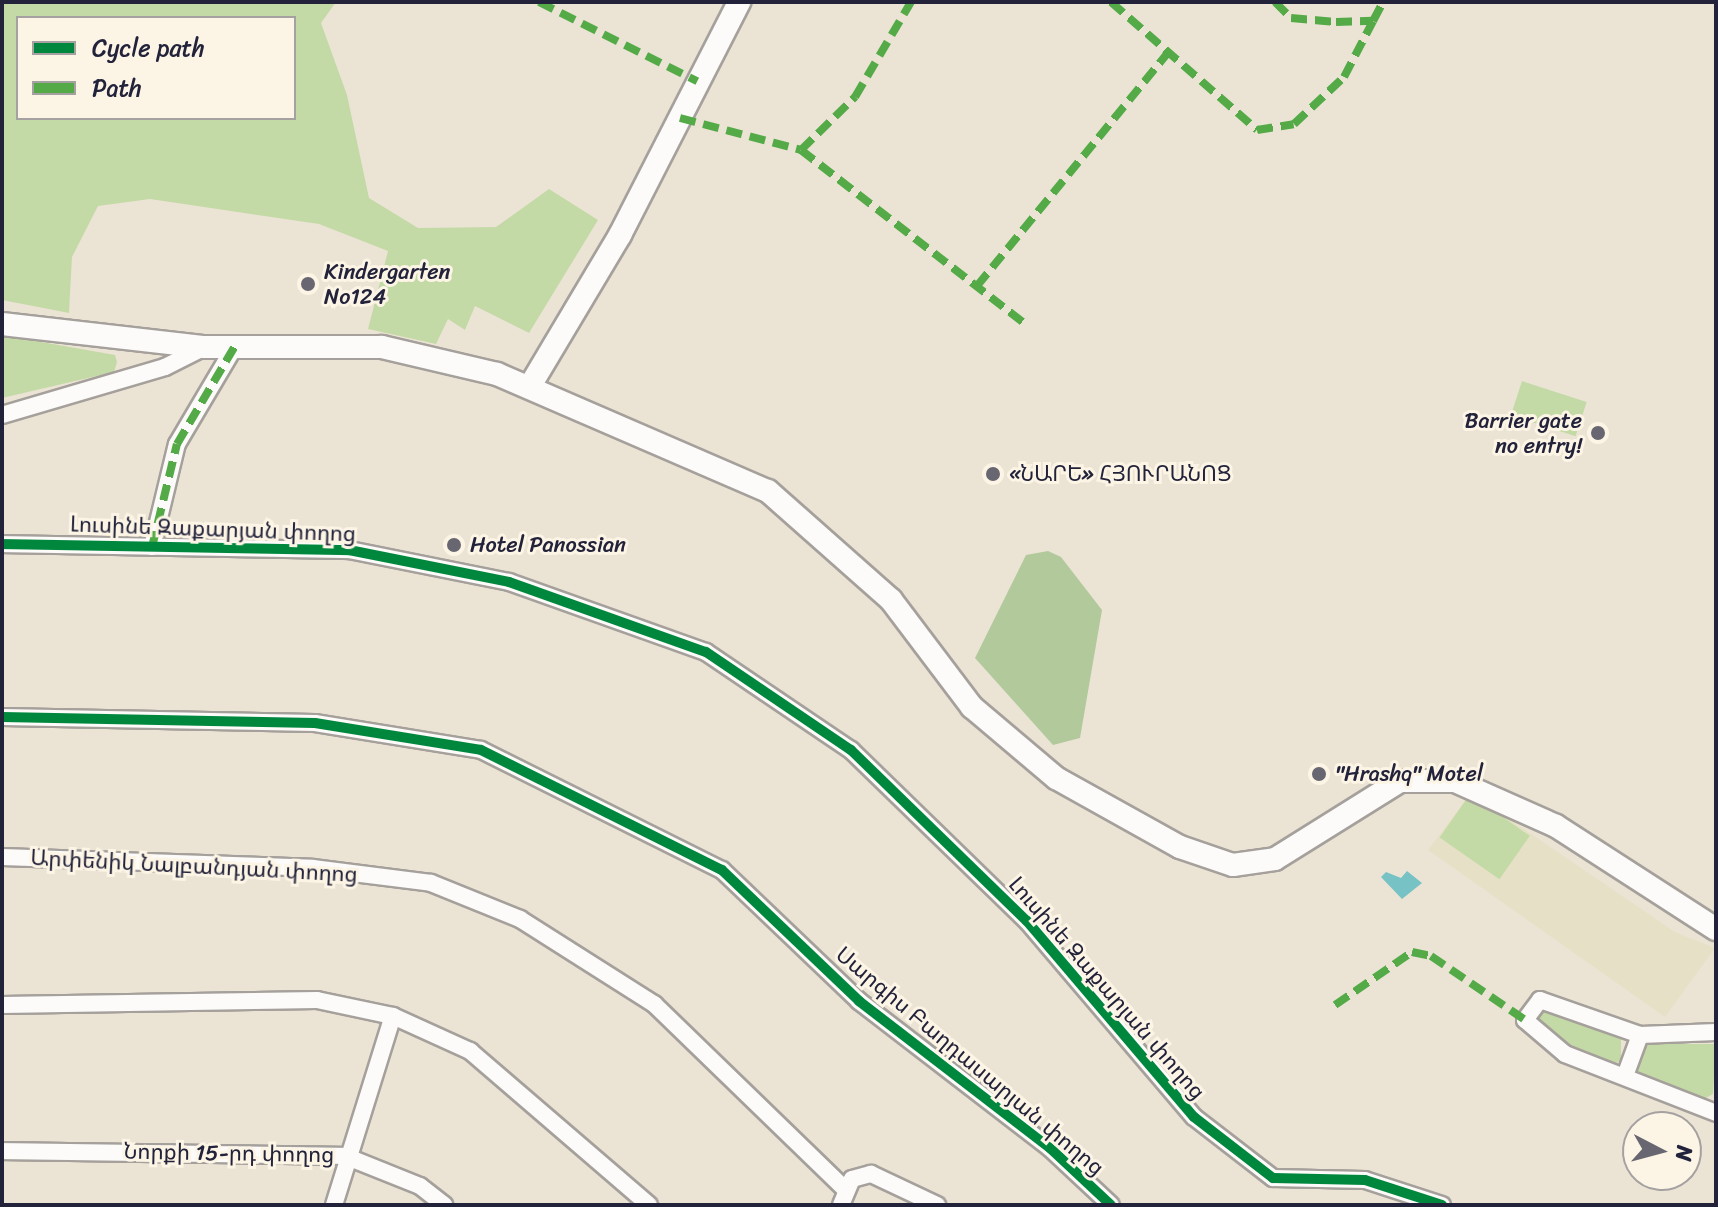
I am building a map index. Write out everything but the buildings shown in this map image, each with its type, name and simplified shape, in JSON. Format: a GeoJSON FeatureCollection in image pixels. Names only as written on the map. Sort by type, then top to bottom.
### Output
{"type":"FeatureCollection","features":[{"type":"Feature","properties":{"kind":"main road"},"geometry":{"type":"LineString","coordinates":[[530,386],[620,235],[739,2]]}},
{"type":"Feature","properties":{"kind":"main road"},"geometry":{"type":"LineString","coordinates":[[2,324],[205,347],[382,347],[530,386],[768,491],[891,600],[972,707],[1056,778],[1180,847],[1233,865],[1275,859],[1400,781],[1455,781],[1556,826],[1716,929]]}},
{"type":"Feature","properties":{"kind":"street"},"geometry":{"type":"LineString","coordinates":[[152,547],[177,444],[235,346]]}},
{"type":"Feature","properties":{"kind":"street"},"geometry":{"type":"LineString","coordinates":[[2,415],[165,367],[205,347]]}},
{"type":"Feature","properties":{"kind":"street","name":"Լուսինե Զաքարյան փողոց"},"geometry":{"type":"LineString","coordinates":[[2,544],[349,550],[509,582],[706,652],[851,750],[1027,921],[1194,1117],[1273,1178],[1365,1180],[1442,1205]]}},
{"type":"Feature","properties":{"kind":"street","name":"Սարգիս Բաղդասարյան փողոց"},"geometry":{"type":"LineString","coordinates":[[2,717],[315,723],[481,750],[722,870],[859,1001],[1050,1148],[1111,1205]]}},
{"type":"Feature","properties":{"kind":"street","name":"Արփենիկ Նալբանդյան փողոց"},"geometry":{"type":"LineString","coordinates":[[2,857],[313,868],[431,883],[520,919],[654,1004],[843,1196],[862,1175],[880,1174],[937,1205]]}},
{"type":"Feature","properties":{"kind":"street"},"geometry":{"type":"LineString","coordinates":[[2,1005],[317,1000],[393,1016],[470,1051],[649,1205]]}},
{"type":"Feature","properties":{"kind":"street"},"geometry":{"type":"LineString","coordinates":[[1716,1032],[1640,1035],[1545,1001],[1527,1013],[1528,1028],[1565,1054],[1716,1113]]}},
{"type":"Feature","properties":{"kind":"street"},"geometry":{"type":"LineString","coordinates":[[334,1205],[345,1156],[393,1016]]}},
{"type":"Feature","properties":{"kind":"street"},"geometry":{"type":"LineString","coordinates":[[1625,1076],[1640,1035]]}},
{"type":"Feature","properties":{"kind":"street","name":"Նորքի 15-րդ փողոց"},"geometry":{"type":"LineString","coordinates":[[2,1151],[345,1156],[420,1186],[444,1205]]}},
{"type":"Feature","properties":{"kind":"shaded area"},"geometry":{"type":"Polygon","coordinates":[[[1471,793],[1675,932],[1715,948],[1665,1017],[1428,850],[1471,793]]]}},
{"type":"Feature","properties":{"kind":"green space"},"geometry":{"type":"Polygon","coordinates":[[[2,2],[336,2],[321,23],[347,95],[369,198],[418,228],[496,227],[549,189],[598,220],[529,333],[475,306],[465,330],[448,319],[436,344],[368,329],[388,251],[319,224],[150,199],[98,206],[72,257],[69,313],[2,300],[2,2]]]}},
{"type":"Feature","properties":{"kind":"green space"},"geometry":{"type":"Polygon","coordinates":[[[2,335],[115,355],[117,362],[114,372],[2,398],[2,335]]]}},
{"type":"Feature","properties":{"kind":"green space"},"geometry":{"type":"Polygon","coordinates":[[[1522,381],[1587,402],[1576,436],[1511,415],[1522,381]]]}},
{"type":"Feature","properties":{"kind":"green space"},"geometry":{"type":"Polygon","coordinates":[[[1048,551],[1061,557],[1102,610],[1080,738],[1053,745],[975,658],[1026,555],[1048,551]]]}},
{"type":"Feature","properties":{"kind":"green space"},"geometry":{"type":"Polygon","coordinates":[[[1470,794],[1530,836],[1499,879],[1440,837],[1470,794]]]}},
{"type":"Feature","properties":{"kind":"green space"},"geometry":{"type":"Polygon","coordinates":[[[1552,1008],[1621,1038],[1621,1060],[1612,1066],[1538,1030],[1537,1010],[1552,1008]]]}},
{"type":"Feature","properties":{"kind":"green space"},"geometry":{"type":"Polygon","coordinates":[[[1642,1044],[1716,1044],[1713,1094],[1704,1099],[1632,1072],[1642,1044]]]}},
{"type":"Feature","properties":{"kind":"water"},"geometry":{"type":"Polygon","coordinates":[[[1407,871],[1422,883],[1402,899],[1381,877],[1386,872],[1401,878],[1407,871]]]}},
{"type":"Feature","properties":{"kind":"marked path"},"geometry":{"type":"LineString","coordinates":[[539,2],[697,81]]}},
{"type":"Feature","properties":{"kind":"marked path"},"geometry":{"type":"LineString","coordinates":[[801,150],[855,97],[911,2]]}},
{"type":"Feature","properties":{"kind":"marked path"},"geometry":{"type":"LineString","coordinates":[[1111,2],[1257,130],[1294,124],[1344,77],[1373,21]]}},
{"type":"Feature","properties":{"kind":"marked path"},"geometry":{"type":"LineString","coordinates":[[1275,2],[1291,18],[1336,22],[1373,21],[1383,2]]}},
{"type":"Feature","properties":{"kind":"marked path"},"geometry":{"type":"LineString","coordinates":[[977,286],[1170,50]]}},
{"type":"Feature","properties":{"kind":"marked path"},"geometry":{"type":"LineString","coordinates":[[680,118],[801,150],[1027,325]]}},
{"type":"Feature","properties":{"kind":"marked path"},"geometry":{"type":"LineString","coordinates":[[152,547],[177,444],[235,346]]}},
{"type":"Feature","properties":{"kind":"marked path"},"geometry":{"type":"LineString","coordinates":[[1335,1005],[1412,952],[1431,956],[1525,1020]]}},
{"type":"Feature","properties":{"kind":"cycle path"},"geometry":{"type":"LineString","coordinates":[[2,544],[349,550],[509,582],[706,652],[851,750],[1027,921],[1194,1117],[1273,1178],[1365,1180],[1442,1205]]}},
{"type":"Feature","properties":{"kind":"cycle path"},"geometry":{"type":"LineString","coordinates":[[2,717],[315,723],[481,750],[722,870],[859,1001],[1050,1148],[1111,1205]]}},
{"type":"Feature","properties":{"kind":"place","name":"Kindergarten No124"},"geometry":{"type":"Point","coordinates":[308,284]}},
{"type":"Feature","properties":{"kind":"place","name":"Barrier gate no entry!"},"geometry":{"type":"Point","coordinates":[1598,433]}},
{"type":"Feature","properties":{"kind":"place","name":"«ՆԱՐԵ» ՀՅՈՒՐԱՆՈՑ"},"geometry":{"type":"Point","coordinates":[993,474]}},
{"type":"Feature","properties":{"kind":"place","name":"Hotel Panossian"},"geometry":{"type":"Point","coordinates":[454,545]}},
{"type":"Feature","properties":{"kind":"place","name":"\"Hrashq\" Motel"},"geometry":{"type":"Point","coordinates":[1319,774]}}]}
